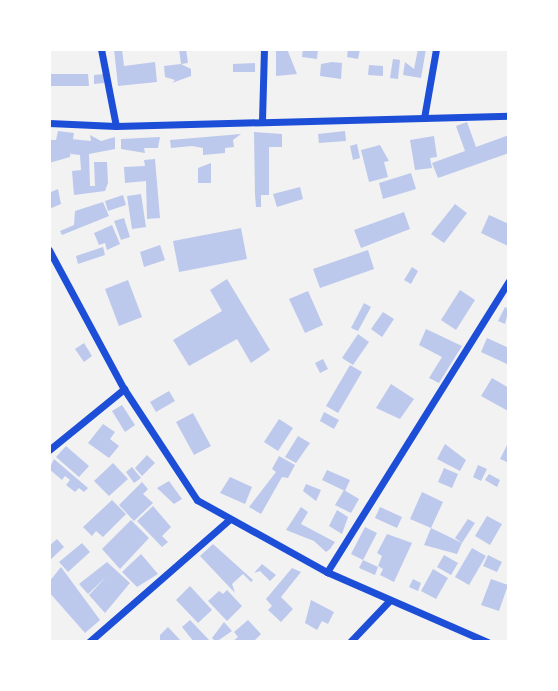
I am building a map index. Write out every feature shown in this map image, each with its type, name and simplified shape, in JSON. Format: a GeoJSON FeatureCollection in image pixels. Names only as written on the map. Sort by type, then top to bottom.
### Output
{"type":"FeatureCollection","features":[{"type":"Feature","properties":{"kind":"street"},"geometry":{"type":"LineString","coordinates":[[101,49],[116,126]]}},
{"type":"Feature","properties":{"kind":"street"},"geometry":{"type":"LineString","coordinates":[[262,120],[264,49]]}},
{"type":"Feature","properties":{"kind":"street"},"geometry":{"type":"LineString","coordinates":[[425,118],[436,49]]}},
{"type":"Feature","properties":{"kind":"street"},"geometry":{"type":"LineString","coordinates":[[49,123],[116,126],[262,120],[509,116]]}},
{"type":"Feature","properties":{"kind":"street"},"geometry":{"type":"LineString","coordinates":[[49,250],[124,389],[190,491],[229,520],[327,572],[487,642]]}},
{"type":"Feature","properties":{"kind":"street"},"geometry":{"type":"LineString","coordinates":[[327,572],[509,281]]}},
{"type":"Feature","properties":{"kind":"street"},"geometry":{"type":"LineString","coordinates":[[49,450],[124,389]]}},
{"type":"Feature","properties":{"kind":"street"},"geometry":{"type":"LineString","coordinates":[[89,642],[229,520]]}},
{"type":"Feature","properties":{"kind":"street"},"geometry":{"type":"LineString","coordinates":[[350,642],[390,600]]}},
{"type":"Feature","properties":{"kind":"building"},"geometry":{"type":"Polygon","coordinates":[[[114,49],[122,49],[124,66],[155,62],[157,82],[118,86],[114,49]]]}},
{"type":"Feature","properties":{"kind":"building"},"geometry":{"type":"Polygon","coordinates":[[[179,49],[186,49],[188,63],[181,64],[179,49]]]}},
{"type":"Feature","properties":{"kind":"building"},"geometry":{"type":"Polygon","coordinates":[[[276,49],[287,49],[297,74],[276,76],[276,49]]]}},
{"type":"Feature","properties":{"kind":"building"},"geometry":{"type":"Polygon","coordinates":[[[303,49],[318,49],[317,59],[302,57],[303,49]]]}},
{"type":"Feature","properties":{"kind":"building"},"geometry":{"type":"Polygon","coordinates":[[[348,49],[360,49],[358,59],[347,57],[348,49]]]}},
{"type":"Feature","properties":{"kind":"building"},"geometry":{"type":"Polygon","coordinates":[[[418,49],[426,49],[421,78],[403,75],[405,62],[414,69],[418,49]]]}},
{"type":"Feature","properties":{"kind":"building"},"geometry":{"type":"Polygon","coordinates":[[[393,59],[400,60],[398,79],[390,78],[393,59]]]}},
{"type":"Feature","properties":{"kind":"building"},"geometry":{"type":"Polygon","coordinates":[[[255,63],[255,72],[233,72],[233,64],[255,63]]]}},
{"type":"Feature","properties":{"kind":"building"},"geometry":{"type":"Polygon","coordinates":[[[342,63],[341,79],[320,76],[321,64],[342,63]]]}},
{"type":"Feature","properties":{"kind":"building"},"geometry":{"type":"Polygon","coordinates":[[[181,64],[191,69],[191,76],[172,83],[175,80],[165,77],[164,66],[181,64]]]}},
{"type":"Feature","properties":{"kind":"building"},"geometry":{"type":"Polygon","coordinates":[[[369,65],[383,66],[383,76],[368,75],[369,65]]]}},
{"type":"Feature","properties":{"kind":"building"},"geometry":{"type":"Polygon","coordinates":[[[49,74],[88,74],[89,86],[49,86],[49,74]]]}},
{"type":"Feature","properties":{"kind":"building"},"geometry":{"type":"Polygon","coordinates":[[[104,74],[104,83],[94,84],[94,75],[104,74]]]}},
{"type":"Feature","properties":{"kind":"building"},"geometry":{"type":"Polygon","coordinates":[[[467,122],[476,147],[509,135],[509,153],[438,178],[432,163],[465,151],[456,126],[467,122]]]}},
{"type":"Feature","properties":{"kind":"building"},"geometry":{"type":"Polygon","coordinates":[[[58,131],[74,133],[70,157],[49,163],[49,140],[56,140],[58,131]]]}},
{"type":"Feature","properties":{"kind":"building"},"geometry":{"type":"Polygon","coordinates":[[[345,131],[346,141],[319,143],[318,134],[345,131]]]}},
{"type":"Feature","properties":{"kind":"building"},"geometry":{"type":"Polygon","coordinates":[[[254,132],[282,134],[282,147],[269,147],[269,195],[261,195],[261,207],[256,207],[254,132]]]}},
{"type":"Feature","properties":{"kind":"building"},"geometry":{"type":"Polygon","coordinates":[[[241,134],[233,140],[234,147],[225,148],[225,153],[203,155],[203,148],[171,148],[170,140],[241,134]]]}},
{"type":"Feature","properties":{"kind":"building"},"geometry":{"type":"Polygon","coordinates":[[[90,135],[101,141],[115,137],[115,149],[89,154],[90,186],[95,186],[94,162],[107,162],[108,183],[105,191],[74,195],[72,171],[81,170],[80,155],[71,154],[71,139],[91,141],[90,135]]]}},
{"type":"Feature","properties":{"kind":"building"},"geometry":{"type":"Polygon","coordinates":[[[434,136],[437,157],[430,158],[432,168],[415,170],[410,140],[434,136]]]}},
{"type":"Feature","properties":{"kind":"building"},"geometry":{"type":"Polygon","coordinates":[[[160,137],[158,148],[144,148],[145,153],[121,149],[121,139],[160,137]]]}},
{"type":"Feature","properties":{"kind":"building"},"geometry":{"type":"Polygon","coordinates":[[[357,144],[360,158],[353,160],[350,146],[357,144]]]}},
{"type":"Feature","properties":{"kind":"building"},"geometry":{"type":"Polygon","coordinates":[[[380,145],[389,161],[384,162],[388,177],[369,182],[361,150],[380,145]]]}},
{"type":"Feature","properties":{"kind":"building"},"geometry":{"type":"Polygon","coordinates":[[[155,159],[160,218],[147,219],[146,181],[125,183],[124,167],[145,166],[144,160],[155,159]]]}},
{"type":"Feature","properties":{"kind":"building"},"geometry":{"type":"Polygon","coordinates":[[[211,163],[211,183],[198,183],[198,168],[211,163]]]}},
{"type":"Feature","properties":{"kind":"building"},"geometry":{"type":"Polygon","coordinates":[[[411,173],[416,189],[383,199],[379,183],[411,173]]]}},
{"type":"Feature","properties":{"kind":"building"},"geometry":{"type":"Polygon","coordinates":[[[300,187],[303,199],[277,207],[273,194],[300,187]]]}},
{"type":"Feature","properties":{"kind":"building"},"geometry":{"type":"Polygon","coordinates":[[[58,189],[61,204],[49,209],[49,193],[58,189]]]}},
{"type":"Feature","properties":{"kind":"building"},"geometry":{"type":"Polygon","coordinates":[[[141,194],[146,227],[132,229],[127,196],[141,194]]]}},
{"type":"Feature","properties":{"kind":"building"},"geometry":{"type":"Polygon","coordinates":[[[123,195],[126,205],[108,211],[105,201],[123,195]]]}},
{"type":"Feature","properties":{"kind":"building"},"geometry":{"type":"Polygon","coordinates":[[[103,202],[109,216],[62,235],[60,231],[74,225],[75,211],[103,202]]]}},
{"type":"Feature","properties":{"kind":"building"},"geometry":{"type":"Polygon","coordinates":[[[455,204],[467,213],[444,243],[431,234],[455,204]]]}},
{"type":"Feature","properties":{"kind":"building"},"geometry":{"type":"Polygon","coordinates":[[[404,212],[410,229],[361,248],[354,230],[404,212]]]}},
{"type":"Feature","properties":{"kind":"building"},"geometry":{"type":"Polygon","coordinates":[[[489,215],[509,224],[508,246],[481,233],[489,215]]]}},
{"type":"Feature","properties":{"kind":"building"},"geometry":{"type":"Polygon","coordinates":[[[124,218],[130,237],[121,240],[114,221],[124,218]]]}},
{"type":"Feature","properties":{"kind":"building"},"geometry":{"type":"Polygon","coordinates":[[[112,225],[120,244],[107,250],[105,243],[99,245],[94,233],[112,225]]]}},
{"type":"Feature","properties":{"kind":"building"},"geometry":{"type":"Polygon","coordinates":[[[241,228],[247,259],[179,272],[173,241],[241,228]]]}},
{"type":"Feature","properties":{"kind":"building"},"geometry":{"type":"Polygon","coordinates":[[[160,245],[165,260],[144,267],[140,252],[160,245]]]}},
{"type":"Feature","properties":{"kind":"building"},"geometry":{"type":"Polygon","coordinates":[[[103,247],[105,255],[78,264],[76,256],[103,247]]]}},
{"type":"Feature","properties":{"kind":"building"},"geometry":{"type":"Polygon","coordinates":[[[368,250],[374,269],[320,288],[313,269],[368,250]]]}},
{"type":"Feature","properties":{"kind":"building"},"geometry":{"type":"Polygon","coordinates":[[[412,267],[418,271],[411,284],[404,280],[412,267]]]}},
{"type":"Feature","properties":{"kind":"building"},"geometry":{"type":"Polygon","coordinates":[[[227,279],[270,350],[251,363],[237,339],[189,366],[173,340],[222,311],[210,290],[227,279]]]}},
{"type":"Feature","properties":{"kind":"building"},"geometry":{"type":"Polygon","coordinates":[[[128,280],[142,317],[119,326],[105,289],[128,280]]]}},
{"type":"Feature","properties":{"kind":"building"},"geometry":{"type":"Polygon","coordinates":[[[460,290],[475,300],[456,330],[441,320],[460,290]]]}},
{"type":"Feature","properties":{"kind":"building"},"geometry":{"type":"Polygon","coordinates":[[[308,291],[323,325],[305,333],[289,299],[308,291]]]}},
{"type":"Feature","properties":{"kind":"building"},"geometry":{"type":"Polygon","coordinates":[[[364,303],[371,307],[358,331],[351,328],[364,303]]]}},
{"type":"Feature","properties":{"kind":"building"},"geometry":{"type":"Polygon","coordinates":[[[505,307],[509,309],[505,324],[498,321],[505,307]]]}},
{"type":"Feature","properties":{"kind":"building"},"geometry":{"type":"Polygon","coordinates":[[[383,312],[394,319],[382,337],[371,329],[383,312]]]}},
{"type":"Feature","properties":{"kind":"building"},"geometry":{"type":"Polygon","coordinates":[[[426,329],[462,346],[439,383],[429,378],[442,357],[419,345],[426,329]]]}},
{"type":"Feature","properties":{"kind":"building"},"geometry":{"type":"Polygon","coordinates":[[[358,334],[369,342],[353,365],[342,358],[358,334]]]}},
{"type":"Feature","properties":{"kind":"building"},"geometry":{"type":"Polygon","coordinates":[[[487,338],[509,348],[509,365],[481,352],[487,338]]]}},
{"type":"Feature","properties":{"kind":"building"},"geometry":{"type":"Polygon","coordinates":[[[84,343],[92,356],[84,362],[75,349],[84,343]]]}},
{"type":"Feature","properties":{"kind":"building"},"geometry":{"type":"Polygon","coordinates":[[[323,359],[328,369],[320,373],[315,363],[323,359]]]}},
{"type":"Feature","properties":{"kind":"building"},"geometry":{"type":"Polygon","coordinates":[[[350,365],[362,372],[338,413],[326,406],[350,365]]]}},
{"type":"Feature","properties":{"kind":"building"},"geometry":{"type":"Polygon","coordinates":[[[492,378],[509,388],[508,411],[481,396],[492,378]]]}},
{"type":"Feature","properties":{"kind":"building"},"geometry":{"type":"Polygon","coordinates":[[[391,384],[414,399],[400,419],[376,408],[391,384]]]}},
{"type":"Feature","properties":{"kind":"building"},"geometry":{"type":"Polygon","coordinates":[[[169,391],[175,401],[156,412],[150,402],[169,391]]]}},
{"type":"Feature","properties":{"kind":"building"},"geometry":{"type":"Polygon","coordinates":[[[122,405],[135,425],[125,432],[112,411],[122,405]]]}},
{"type":"Feature","properties":{"kind":"building"},"geometry":{"type":"Polygon","coordinates":[[[324,412],[339,420],[334,429],[320,421],[324,412]]]}},
{"type":"Feature","properties":{"kind":"building"},"geometry":{"type":"Polygon","coordinates":[[[193,413],[211,446],[194,455],[176,422],[193,413]]]}},
{"type":"Feature","properties":{"kind":"building"},"geometry":{"type":"Polygon","coordinates":[[[279,419],[293,428],[278,451],[264,442],[279,419]]]}},
{"type":"Feature","properties":{"kind":"building"},"geometry":{"type":"Polygon","coordinates":[[[103,424],[115,432],[110,439],[119,446],[109,458],[88,443],[103,424]]]}},
{"type":"Feature","properties":{"kind":"building"},"geometry":{"type":"Polygon","coordinates":[[[298,436],[310,443],[296,463],[285,457],[298,436]]]}},
{"type":"Feature","properties":{"kind":"building"},"geometry":{"type":"Polygon","coordinates":[[[509,441],[509,463],[500,459],[509,441]]]}},
{"type":"Feature","properties":{"kind":"building"},"geometry":{"type":"Polygon","coordinates":[[[445,444],[466,460],[460,471],[437,459],[445,444]]]}},
{"type":"Feature","properties":{"kind":"building"},"geometry":{"type":"Polygon","coordinates":[[[66,446],[89,466],[79,477],[56,457],[66,446]]]}},
{"type":"Feature","properties":{"kind":"building"},"geometry":{"type":"Polygon","coordinates":[[[147,455],[155,463],[142,476],[135,468],[147,455]]]}},
{"type":"Feature","properties":{"kind":"building"},"geometry":{"type":"Polygon","coordinates":[[[279,456],[295,465],[288,478],[282,477],[261,514],[249,507],[276,472],[272,469],[279,456]]]}},
{"type":"Feature","properties":{"kind":"building"},"geometry":{"type":"Polygon","coordinates":[[[54,459],[88,488],[84,492],[79,488],[75,492],[66,485],[70,480],[65,476],[62,480],[49,469],[54,459]]]}},
{"type":"Feature","properties":{"kind":"building"},"geometry":{"type":"Polygon","coordinates":[[[113,463],[128,479],[109,496],[94,481],[113,463]]]}},
{"type":"Feature","properties":{"kind":"building"},"geometry":{"type":"Polygon","coordinates":[[[478,465],[487,469],[481,481],[473,477],[478,465]]]}},
{"type":"Feature","properties":{"kind":"building"},"geometry":{"type":"Polygon","coordinates":[[[132,467],[141,478],[134,483],[126,472],[132,467]]]}},
{"type":"Feature","properties":{"kind":"building"},"geometry":{"type":"Polygon","coordinates":[[[444,468],[458,474],[452,488],[438,482],[444,468]]]}},
{"type":"Feature","properties":{"kind":"building"},"geometry":{"type":"Polygon","coordinates":[[[327,470],[350,480],[345,491],[322,480],[327,470]]]}},
{"type":"Feature","properties":{"kind":"building"},"geometry":{"type":"Polygon","coordinates":[[[489,474],[500,480],[497,487],[485,480],[489,474]]]}},
{"type":"Feature","properties":{"kind":"building"},"geometry":{"type":"Polygon","coordinates":[[[230,477],[252,487],[245,504],[220,493],[230,477]]]}},
{"type":"Feature","properties":{"kind":"building"},"geometry":{"type":"Polygon","coordinates":[[[169,481],[182,499],[174,504],[157,488],[169,481]]]}},
{"type":"Feature","properties":{"kind":"building"},"geometry":{"type":"Polygon","coordinates":[[[142,482],[148,489],[143,494],[153,503],[134,521],[119,505],[142,482]]]}},
{"type":"Feature","properties":{"kind":"building"},"geometry":{"type":"Polygon","coordinates":[[[306,484],[321,490],[316,501],[303,491],[306,484]]]}},
{"type":"Feature","properties":{"kind":"building"},"geometry":{"type":"Polygon","coordinates":[[[344,490],[359,499],[351,513],[335,505],[344,490]]]}},
{"type":"Feature","properties":{"kind":"building"},"geometry":{"type":"Polygon","coordinates":[[[422,492],[443,502],[431,528],[410,519],[422,492]]]}},
{"type":"Feature","properties":{"kind":"building"},"geometry":{"type":"Polygon","coordinates":[[[112,500],[126,514],[103,537],[96,531],[92,536],[83,527],[112,500]]]}},
{"type":"Feature","properties":{"kind":"building"},"geometry":{"type":"Polygon","coordinates":[[[153,506],[171,527],[162,536],[168,542],[162,547],[137,521],[153,506]]]}},
{"type":"Feature","properties":{"kind":"building"},"geometry":{"type":"Polygon","coordinates":[[[301,507],[308,512],[301,524],[335,542],[326,552],[314,541],[286,530],[301,507]]]}},
{"type":"Feature","properties":{"kind":"building"},"geometry":{"type":"Polygon","coordinates":[[[380,507],[402,517],[397,528],[375,518],[380,507]]]}},
{"type":"Feature","properties":{"kind":"building"},"geometry":{"type":"Polygon","coordinates":[[[337,510],[348,517],[342,534],[329,526],[337,510]]]}},
{"type":"Feature","properties":{"kind":"building"},"geometry":{"type":"Polygon","coordinates":[[[487,516],[502,524],[490,545],[475,536],[487,516]]]}},
{"type":"Feature","properties":{"kind":"building"},"geometry":{"type":"Polygon","coordinates":[[[468,519],[475,523],[462,543],[455,538],[468,519]]]}},
{"type":"Feature","properties":{"kind":"building"},"geometry":{"type":"Polygon","coordinates":[[[131,520],[149,538],[120,569],[102,549],[131,520]]]}},
{"type":"Feature","properties":{"kind":"building"},"geometry":{"type":"Polygon","coordinates":[[[365,527],[377,533],[363,560],[351,554],[365,527]]]}},
{"type":"Feature","properties":{"kind":"building"},"geometry":{"type":"Polygon","coordinates":[[[431,528],[462,543],[457,554],[424,545],[431,528]]]}},
{"type":"Feature","properties":{"kind":"building"},"geometry":{"type":"Polygon","coordinates":[[[387,534],[412,543],[394,582],[380,575],[383,569],[378,566],[382,556],[377,553],[387,534]]]}},
{"type":"Feature","properties":{"kind":"building"},"geometry":{"type":"Polygon","coordinates":[[[57,539],[64,547],[49,561],[49,546],[57,539]]]}},
{"type":"Feature","properties":{"kind":"building"},"geometry":{"type":"Polygon","coordinates":[[[82,543],[90,552],[68,572],[59,562],[82,543]]]}},
{"type":"Feature","properties":{"kind":"building"},"geometry":{"type":"Polygon","coordinates":[[[213,544],[253,580],[251,582],[243,574],[232,584],[235,593],[200,556],[213,544]]]}},
{"type":"Feature","properties":{"kind":"building"},"geometry":{"type":"Polygon","coordinates":[[[472,548],[486,556],[469,585],[455,577],[472,548]]]}},
{"type":"Feature","properties":{"kind":"building"},"geometry":{"type":"Polygon","coordinates":[[[141,554],[158,574],[137,587],[122,572],[141,554]]]}},
{"type":"Feature","properties":{"kind":"building"},"geometry":{"type":"Polygon","coordinates":[[[444,555],[458,563],[451,575],[437,567],[444,555]]]}},
{"type":"Feature","properties":{"kind":"building"},"geometry":{"type":"Polygon","coordinates":[[[488,555],[502,562],[497,572],[483,566],[488,555]]]}},
{"type":"Feature","properties":{"kind":"building"},"geometry":{"type":"Polygon","coordinates":[[[363,560],[378,567],[375,575],[359,568],[363,560]]]}},
{"type":"Feature","properties":{"kind":"building"},"geometry":{"type":"Polygon","coordinates":[[[107,562],[130,583],[105,613],[89,595],[106,577],[88,594],[79,584],[107,562]]]}},
{"type":"Feature","properties":{"kind":"building"},"geometry":{"type":"Polygon","coordinates":[[[262,564],[276,575],[270,581],[260,571],[254,573],[262,564]]]}},
{"type":"Feature","properties":{"kind":"building"},"geometry":{"type":"Polygon","coordinates":[[[61,567],[100,620],[85,633],[49,592],[49,582],[61,567]]]}},
{"type":"Feature","properties":{"kind":"building"},"geometry":{"type":"Polygon","coordinates":[[[292,568],[301,572],[281,597],[293,609],[281,622],[268,610],[272,606],[266,599],[292,568]]]}},
{"type":"Feature","properties":{"kind":"building"},"geometry":{"type":"Polygon","coordinates":[[[433,569],[448,578],[436,599],[421,591],[433,569]]]}},
{"type":"Feature","properties":{"kind":"building"},"geometry":{"type":"Polygon","coordinates":[[[413,579],[421,583],[418,591],[409,587],[413,579]]]}},
{"type":"Feature","properties":{"kind":"building"},"geometry":{"type":"Polygon","coordinates":[[[491,579],[508,585],[499,611],[481,605],[491,579]]]}},
{"type":"Feature","properties":{"kind":"building"},"geometry":{"type":"Polygon","coordinates":[[[190,586],[212,610],[198,623],[176,600],[190,586]]]}},
{"type":"Feature","properties":{"kind":"building"},"geometry":{"type":"Polygon","coordinates":[[[227,590],[242,606],[227,621],[208,601],[219,591],[223,594],[227,590]]]}},
{"type":"Feature","properties":{"kind":"building"},"geometry":{"type":"Polygon","coordinates":[[[311,600],[334,612],[328,624],[322,621],[317,630],[305,623],[311,600]]]}},
{"type":"Feature","properties":{"kind":"building"},"geometry":{"type":"Polygon","coordinates":[[[190,620],[211,642],[194,642],[182,627],[190,620]]]}},
{"type":"Feature","properties":{"kind":"building"},"geometry":{"type":"Polygon","coordinates":[[[248,620],[261,634],[253,642],[232,642],[238,637],[234,632],[248,620]]]}},
{"type":"Feature","properties":{"kind":"building"},"geometry":{"type":"Polygon","coordinates":[[[224,622],[232,631],[216,642],[212,638],[224,622]]]}},
{"type":"Feature","properties":{"kind":"building"},"geometry":{"type":"Polygon","coordinates":[[[168,627],[182,642],[160,642],[160,635],[168,627]]]}}]}
